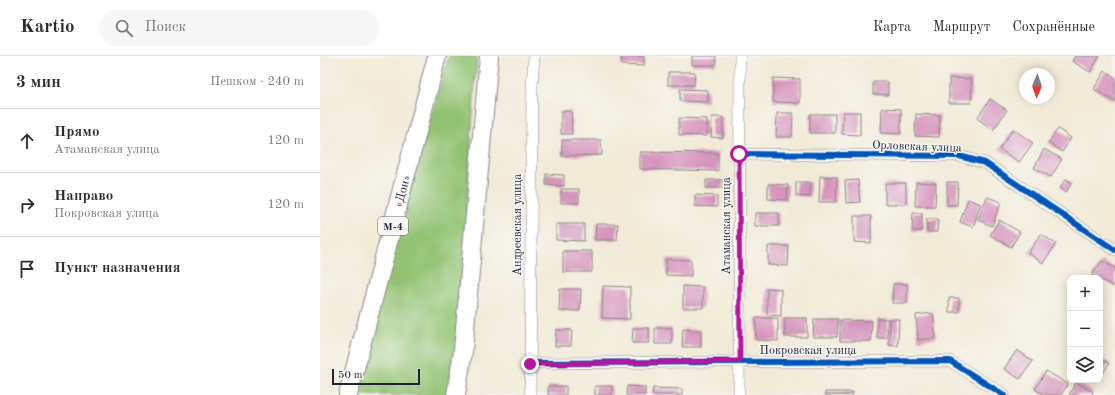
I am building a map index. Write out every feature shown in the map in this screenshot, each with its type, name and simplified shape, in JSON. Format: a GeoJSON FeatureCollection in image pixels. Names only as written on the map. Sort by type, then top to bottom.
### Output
{"type":"FeatureCollection","features":[{"type":"Feature","properties":{"kind":"highway","name":"«Дон»"},"geometry":{"type":"LineString","coordinates":[[348,395],[437,56]]}},
{"type":"Feature","properties":{"kind":"highway"},"geometry":{"type":"LineString","coordinates":[[456,395],[463,350],[489,56]]}},
{"type":"Feature","properties":{"kind":"street","name":"Андреевская улица"},"geometry":{"type":"LineString","coordinates":[[530,395],[532,86],[534,56]]}},
{"type":"Feature","properties":{"kind":"street","name":"Атаманская улица"},"geometry":{"type":"LineString","coordinates":[[739,395],[740,56]]}},
{"type":"Feature","properties":{"kind":"street","name":"Орловская улица"},"geometry":{"type":"LineString","coordinates":[[739,154],[959,156],[984,163],[1115,250]]}},
{"type":"Feature","properties":{"kind":"street","name":"Покровская улица"},"geometry":{"type":"LineString","coordinates":[[530,364],[740,361],[950,361],[1004,395]]}},
{"type":"Feature","properties":{"kind":"green space"},"geometry":{"type":"Polygon","coordinates":[[[449,56],[477,56],[458,322],[447,395],[352,395],[371,321],[449,56]]]}},
{"type":"Feature","properties":{"kind":"building"},"geometry":{"type":"Polygon","coordinates":[[[622,56],[644,56],[644,66],[621,65],[622,56]]]}},
{"type":"Feature","properties":{"kind":"building"},"geometry":{"type":"Polygon","coordinates":[[[692,56],[716,56],[716,65],[692,65],[692,56]]]}},
{"type":"Feature","properties":{"kind":"building"},"geometry":{"type":"Polygon","coordinates":[[[1075,56],[1100,56],[1090,72],[1072,61],[1075,56]]]}},
{"type":"Feature","properties":{"kind":"building"},"geometry":{"type":"Polygon","coordinates":[[[1105,71],[1115,77],[1115,102],[1094,89],[1105,71]]]}},
{"type":"Feature","properties":{"kind":"building"},"geometry":{"type":"Polygon","coordinates":[[[668,72],[695,72],[694,85],[668,85],[668,72]]]}},
{"type":"Feature","properties":{"kind":"building"},"geometry":{"type":"Polygon","coordinates":[[[773,78],[800,79],[800,103],[773,102],[773,78]]]}},
{"type":"Feature","properties":{"kind":"building"},"geometry":{"type":"Polygon","coordinates":[[[949,78],[972,79],[971,103],[949,103],[949,78]]]}},
{"type":"Feature","properties":{"kind":"building"},"geometry":{"type":"Polygon","coordinates":[[[873,82],[888,82],[888,95],[873,94],[873,82]]]}},
{"type":"Feature","properties":{"kind":"building"},"geometry":{"type":"Polygon","coordinates":[[[680,89],[708,90],[708,102],[680,101],[680,89]]]}},
{"type":"Feature","properties":{"kind":"building"},"geometry":{"type":"Polygon","coordinates":[[[990,99],[1007,110],[993,130],[977,118],[990,99]]]}},
{"type":"Feature","properties":{"kind":"building"},"geometry":{"type":"Polygon","coordinates":[[[882,108],[901,109],[901,134],[881,133],[882,108]]]}},
{"type":"Feature","properties":{"kind":"building"},"geometry":{"type":"Polygon","coordinates":[[[561,111],[571,111],[572,134],[561,134],[561,111]]]}},
{"type":"Feature","properties":{"kind":"building"},"geometry":{"type":"Polygon","coordinates":[[[843,112],[860,112],[860,135],[842,134],[843,112]]]}},
{"type":"Feature","properties":{"kind":"building"},"geometry":{"type":"Polygon","coordinates":[[[777,113],[793,113],[792,137],[776,137],[777,113]]]}},
{"type":"Feature","properties":{"kind":"building"},"geometry":{"type":"Polygon","coordinates":[[[810,114],[835,114],[835,133],[810,133],[810,114]]]}},
{"type":"Feature","properties":{"kind":"building"},"geometry":{"type":"Polygon","coordinates":[[[916,114],[940,115],[939,137],[915,136],[916,114]]]}},
{"type":"Feature","properties":{"kind":"building"},"geometry":{"type":"Polygon","coordinates":[[[712,117],[723,117],[723,138],[711,137],[712,117]]]}},
{"type":"Feature","properties":{"kind":"building"},"geometry":{"type":"Polygon","coordinates":[[[679,118],[707,119],[707,136],[679,135],[679,118]]]}},
{"type":"Feature","properties":{"kind":"building"},"geometry":{"type":"Polygon","coordinates":[[[1013,129],[1033,143],[1019,162],[999,149],[1013,129]]]}},
{"type":"Feature","properties":{"kind":"building"},"geometry":{"type":"Polygon","coordinates":[[[1058,129],[1071,138],[1062,152],[1048,143],[1058,129]]]}},
{"type":"Feature","properties":{"kind":"building"},"geometry":{"type":"Polygon","coordinates":[[[562,140],[601,140],[602,155],[562,156],[562,140]]]}},
{"type":"Feature","properties":{"kind":"building"},"geometry":{"type":"Polygon","coordinates":[[[1044,149],[1062,159],[1051,177],[1034,168],[1044,149]]]}},
{"type":"Feature","properties":{"kind":"building"},"geometry":{"type":"Polygon","coordinates":[[[640,152],[718,153],[718,171],[640,169],[640,152]]]}},
{"type":"Feature","properties":{"kind":"building"},"geometry":{"type":"Polygon","coordinates":[[[546,174],[564,175],[564,186],[546,185],[546,174]]]}},
{"type":"Feature","properties":{"kind":"building"},"geometry":{"type":"Polygon","coordinates":[[[820,176],[837,177],[836,202],[819,202],[820,176]]]}},
{"type":"Feature","properties":{"kind":"building"},"geometry":{"type":"Polygon","coordinates":[[[1066,179],[1072,183],[1066,192],[1060,188],[1066,179]]]}},
{"type":"Feature","properties":{"kind":"building"},"geometry":{"type":"Polygon","coordinates":[[[706,180],[723,180],[723,188],[706,188],[706,180]]]}},
{"type":"Feature","properties":{"kind":"building"},"geometry":{"type":"Polygon","coordinates":[[[858,180],[860,202],[846,203],[845,181],[858,180]]]}},
{"type":"Feature","properties":{"kind":"building"},"geometry":{"type":"Polygon","coordinates":[[[796,182],[810,182],[810,197],[796,196],[796,182]]]}},
{"type":"Feature","properties":{"kind":"building"},"geometry":{"type":"Polygon","coordinates":[[[916,182],[936,183],[935,206],[915,206],[916,182]]]}},
{"type":"Feature","properties":{"kind":"building"},"geometry":{"type":"Polygon","coordinates":[[[947,182],[958,182],[957,205],[947,205],[947,182]]]}},
{"type":"Feature","properties":{"kind":"building"},"geometry":{"type":"Polygon","coordinates":[[[885,183],[906,183],[906,204],[885,204],[885,183]]]}},
{"type":"Feature","properties":{"kind":"building"},"geometry":{"type":"Polygon","coordinates":[[[768,184],[788,185],[787,200],[768,199],[768,184]]]}},
{"type":"Feature","properties":{"kind":"building"},"geometry":{"type":"Polygon","coordinates":[[[561,189],[579,189],[579,203],[561,203],[561,189]]]}},
{"type":"Feature","properties":{"kind":"building"},"geometry":{"type":"Polygon","coordinates":[[[695,195],[717,196],[717,207],[695,206],[695,195]]]}},
{"type":"Feature","properties":{"kind":"building"},"geometry":{"type":"Polygon","coordinates":[[[987,197],[1001,202],[992,226],[978,220],[987,197]]]}},
{"type":"Feature","properties":{"kind":"building"},"geometry":{"type":"Polygon","coordinates":[[[968,199],[981,204],[973,227],[960,222],[968,199]]]}},
{"type":"Feature","properties":{"kind":"building"},"geometry":{"type":"Polygon","coordinates":[[[755,213],[779,213],[779,226],[755,226],[755,213]]]}},
{"type":"Feature","properties":{"kind":"building"},"geometry":{"type":"Polygon","coordinates":[[[913,213],[922,213],[922,231],[912,231],[913,213]]]}},
{"type":"Feature","properties":{"kind":"building"},"geometry":{"type":"Polygon","coordinates":[[[854,216],[871,216],[871,243],[854,242],[854,216]]]}},
{"type":"Feature","properties":{"kind":"building"},"geometry":{"type":"Polygon","coordinates":[[[927,219],[938,219],[937,232],[927,232],[927,219]]]}},
{"type":"Feature","properties":{"kind":"building"},"geometry":{"type":"Polygon","coordinates":[[[999,220],[1020,232],[1011,247],[990,235],[999,220]]]}},
{"type":"Feature","properties":{"kind":"building"},"geometry":{"type":"Polygon","coordinates":[[[556,224],[584,224],[584,241],[556,240],[556,224]]]}},
{"type":"Feature","properties":{"kind":"building"},"geometry":{"type":"Polygon","coordinates":[[[596,224],[618,224],[617,240],[595,240],[596,224]]]}},
{"type":"Feature","properties":{"kind":"building"},"geometry":{"type":"Polygon","coordinates":[[[1041,234],[1056,244],[1043,263],[1028,253],[1041,234]]]}},
{"type":"Feature","properties":{"kind":"building"},"geometry":{"type":"Polygon","coordinates":[[[768,246],[789,246],[788,266],[768,265],[768,246]]]}},
{"type":"Feature","properties":{"kind":"building"},"geometry":{"type":"Polygon","coordinates":[[[563,251],[592,251],[592,272],[563,272],[563,251]]]}},
{"type":"Feature","properties":{"kind":"building"},"geometry":{"type":"Polygon","coordinates":[[[666,259],[691,260],[691,276],[666,275],[666,259]]]}},
{"type":"Feature","properties":{"kind":"building"},"geometry":{"type":"Polygon","coordinates":[[[1102,261],[1115,268],[1115,287],[1103,281],[1103,275],[1092,275],[1102,261]]]}},
{"type":"Feature","properties":{"kind":"building"},"geometry":{"type":"Polygon","coordinates":[[[893,284],[907,284],[907,303],[892,303],[893,284]]]}},
{"type":"Feature","properties":{"kind":"building"},"geometry":{"type":"Polygon","coordinates":[[[603,286],[630,287],[630,319],[602,318],[603,286]]]}},
{"type":"Feature","properties":{"kind":"building"},"geometry":{"type":"Polygon","coordinates":[[[683,286],[703,287],[703,308],[683,308],[683,286]]]}},
{"type":"Feature","properties":{"kind":"building"},"geometry":{"type":"Polygon","coordinates":[[[767,288],[781,289],[781,316],[767,315],[767,288]]]}},
{"type":"Feature","properties":{"kind":"building"},"geometry":{"type":"Polygon","coordinates":[[[560,289],[581,289],[580,311],[559,311],[560,289]]]}},
{"type":"Feature","properties":{"kind":"building"},"geometry":{"type":"Polygon","coordinates":[[[949,298],[959,298],[959,312],[949,312],[949,298]]]}},
{"type":"Feature","properties":{"kind":"building"},"geometry":{"type":"Polygon","coordinates":[[[933,313],[936,338],[918,340],[916,315],[933,313]]]}},
{"type":"Feature","properties":{"kind":"building"},"geometry":{"type":"Polygon","coordinates":[[[756,318],[778,318],[778,341],[756,340],[756,318]]]}},
{"type":"Feature","properties":{"kind":"building"},"geometry":{"type":"Polygon","coordinates":[[[785,318],[807,318],[807,337],[785,337],[785,318]]]}},
{"type":"Feature","properties":{"kind":"building"},"geometry":{"type":"Polygon","coordinates":[[[814,319],[838,319],[837,337],[813,337],[814,319]]]}},
{"type":"Feature","properties":{"kind":"building"},"geometry":{"type":"Polygon","coordinates":[[[877,319],[888,319],[887,338],[877,338],[877,319]]]}},
{"type":"Feature","properties":{"kind":"building"},"geometry":{"type":"Polygon","coordinates":[[[890,319],[899,319],[898,346],[889,345],[890,319]]]}},
{"type":"Feature","properties":{"kind":"building"},"geometry":{"type":"Polygon","coordinates":[[[840,320],[872,321],[871,341],[840,341],[840,320]]]}},
{"type":"Feature","properties":{"kind":"building"},"geometry":{"type":"Polygon","coordinates":[[[633,328],[649,328],[649,343],[632,343],[633,328]]]}},
{"type":"Feature","properties":{"kind":"building"},"geometry":{"type":"Polygon","coordinates":[[[655,328],[672,328],[672,344],[655,344],[655,328]]]}},
{"type":"Feature","properties":{"kind":"building"},"geometry":{"type":"Polygon","coordinates":[[[683,329],[701,330],[701,347],[682,347],[683,329]]]}},
{"type":"Feature","properties":{"kind":"building"},"geometry":{"type":"Polygon","coordinates":[[[556,330],[572,330],[571,346],[555,346],[556,330]]]}},
{"type":"Feature","properties":{"kind":"building"},"geometry":{"type":"Polygon","coordinates":[[[1017,350],[1033,361],[1020,379],[1004,369],[1017,350]]]}},
{"type":"Feature","properties":{"kind":"building"},"geometry":{"type":"Polygon","coordinates":[[[1103,360],[1109,363],[1103,374],[1103,360]]]}},
{"type":"Feature","properties":{"kind":"building"},"geometry":{"type":"Polygon","coordinates":[[[1046,371],[1068,384],[1061,395],[1044,395],[1035,389],[1046,371]]]}},
{"type":"Feature","properties":{"kind":"building"},"geometry":{"type":"Polygon","coordinates":[[[1075,383],[1093,392],[1092,395],[1069,395],[1075,383]]]}},
{"type":"Feature","properties":{"kind":"building"},"geometry":{"type":"Polygon","coordinates":[[[548,386],[566,386],[566,395],[548,395],[548,386]]]}},
{"type":"Feature","properties":{"kind":"building"},"geometry":{"type":"Polygon","coordinates":[[[595,386],[612,386],[612,395],[595,395],[595,386]]]}},
{"type":"Feature","properties":{"kind":"building"},"geometry":{"type":"Polygon","coordinates":[[[627,386],[645,387],[645,395],[626,395],[627,386]]]}},
{"type":"Feature","properties":{"kind":"building"},"geometry":{"type":"Polygon","coordinates":[[[653,388],[682,389],[682,395],[652,395],[653,388]]]}},
{"type":"Feature","properties":{"kind":"building"},"geometry":{"type":"Polygon","coordinates":[[[825,392],[853,392],[853,395],[825,395],[825,392]]]}},
{"type":"Feature","properties":{"kind":"cycle path"},"geometry":{"type":"LineString","coordinates":[[739,154],[959,156],[985,163],[1115,250]]}},
{"type":"Feature","properties":{"kind":"cycle path"},"geometry":{"type":"LineString","coordinates":[[530,363],[950,361],[1004,395]]}},
{"type":"Feature","properties":{"kind":"route"},"geometry":{"type":"LineString","coordinates":[[530,364],[740,361],[739,154]]}}]}
